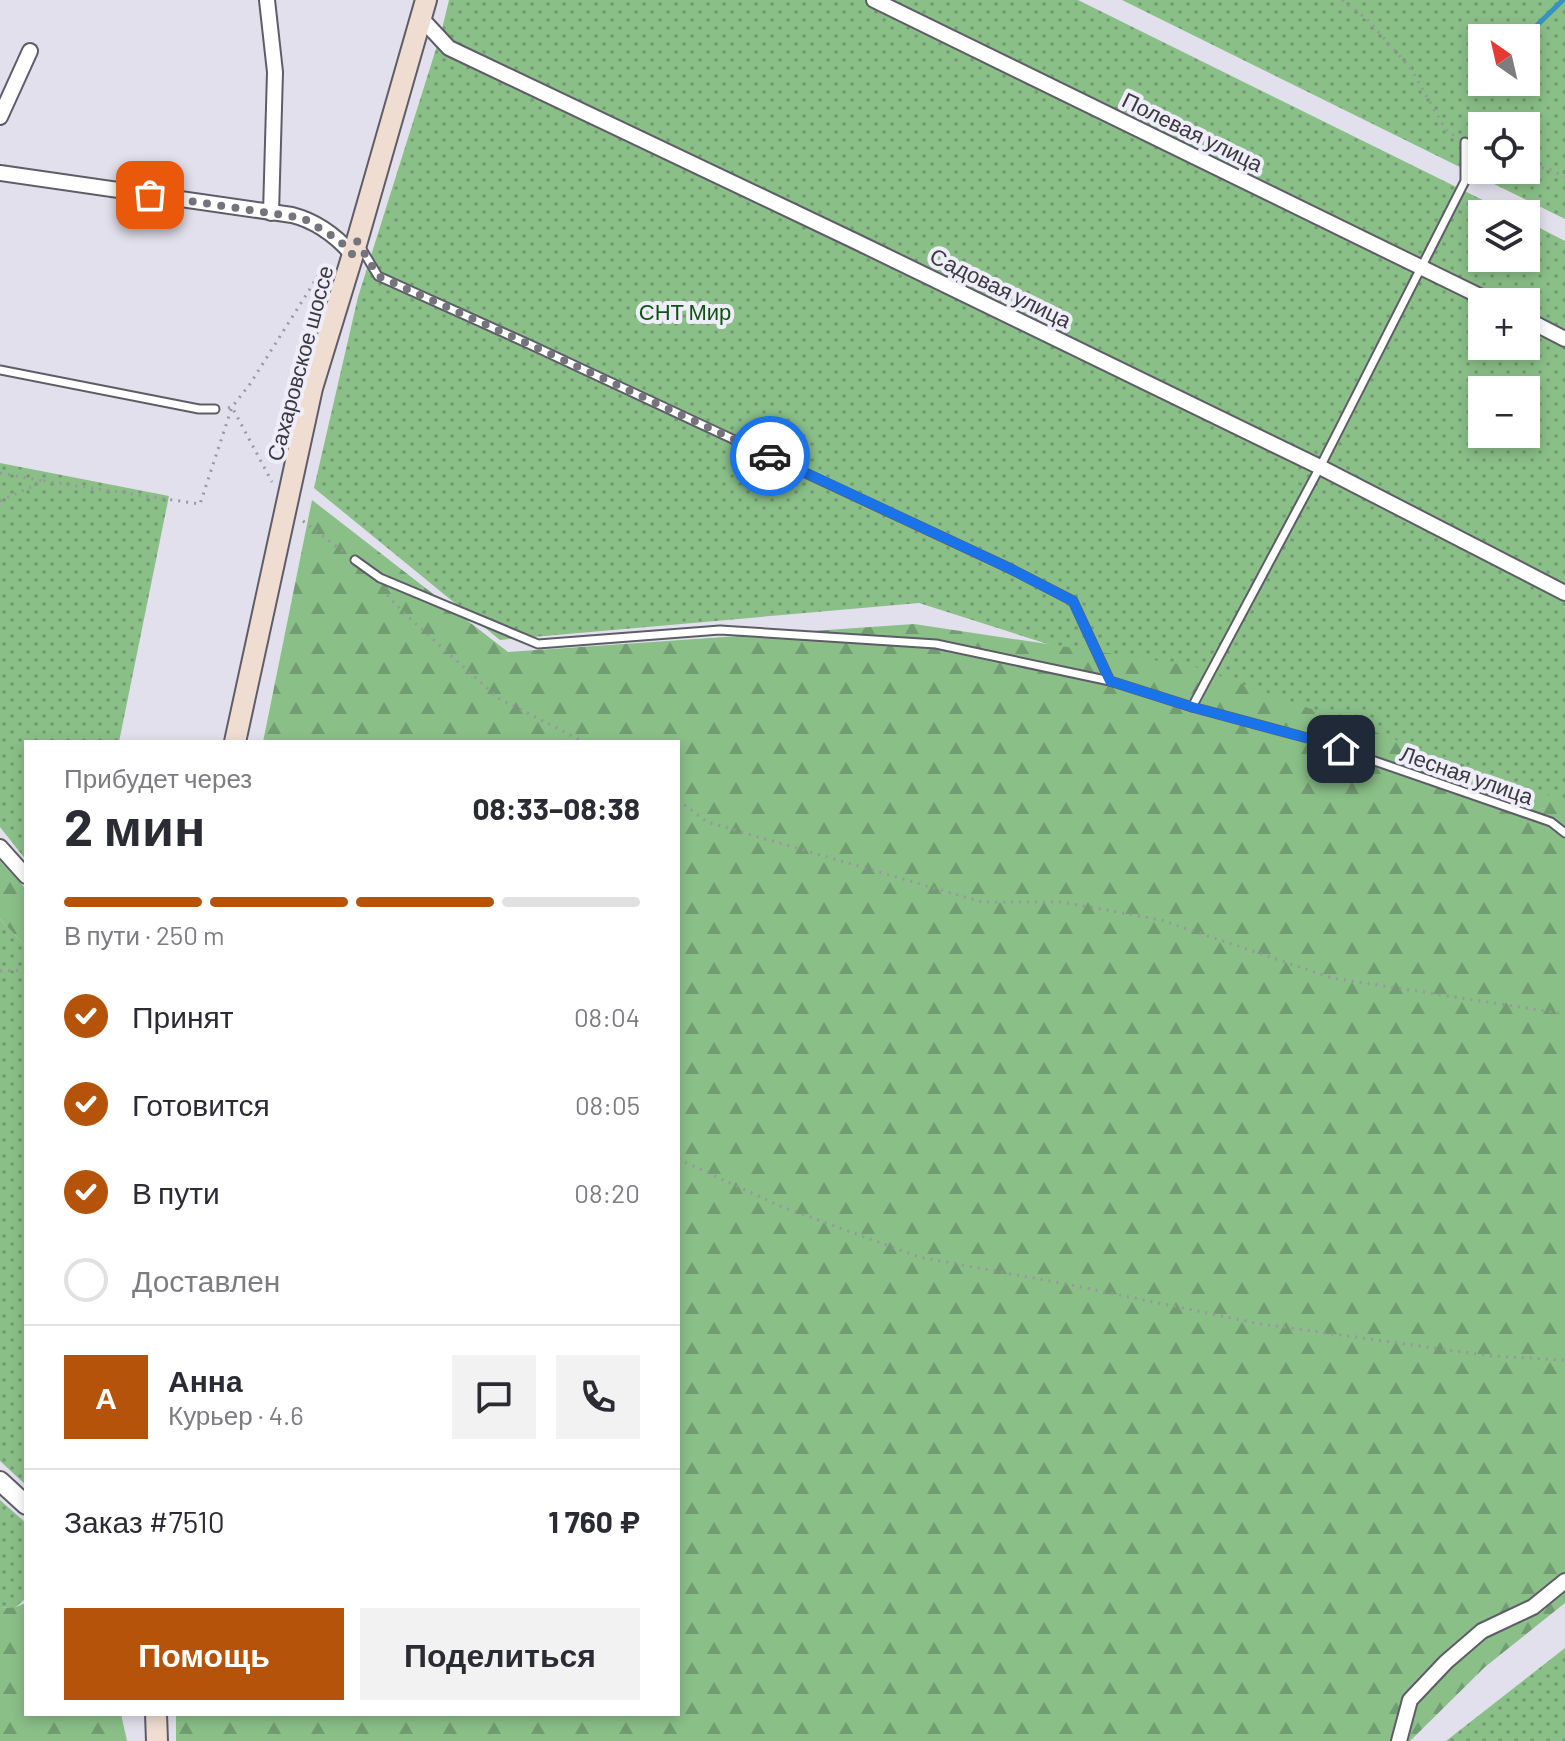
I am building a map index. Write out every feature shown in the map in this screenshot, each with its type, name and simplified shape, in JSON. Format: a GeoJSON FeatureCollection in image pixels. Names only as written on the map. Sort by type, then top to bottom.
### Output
{"type":"FeatureCollection","features":[{"type":"Feature","properties":{"kind":"main road","name":"Сахаровское шоссе"},"geometry":{"type":"LineString","coordinates":[[235,740],[312,388],[424,9]]}},
{"type":"Feature","properties":{"kind":"main road"},"geometry":{"type":"LineString","coordinates":[[156,1716],[157,1741]]}},
{"type":"Feature","properties":{"kind":"street"},"geometry":{"type":"LineString","coordinates":[[267,0],[275,72],[271,213]]}},
{"type":"Feature","properties":{"kind":"street","name":"Полевая улица"},"geometry":{"type":"LineString","coordinates":[[874,0],[1468,290]]}},
{"type":"Feature","properties":{"kind":"street","name":"Садовая улица"},"geometry":{"type":"LineString","coordinates":[[424,9],[449,48],[1320,467],[1565,593]]}},
{"type":"Feature","properties":{"kind":"street"},"geometry":{"type":"LineString","coordinates":[[0,117],[30,51]]}},
{"type":"Feature","properties":{"kind":"street"},"geometry":{"type":"LineString","coordinates":[[0,173],[303,218],[353,252]]}},
{"type":"Feature","properties":{"kind":"street"},"geometry":{"type":"LineString","coordinates":[[1540,326],[1565,339]]}},
{"type":"Feature","properties":{"kind":"street"},"geometry":{"type":"LineString","coordinates":[[0,847],[24,874]]}},
{"type":"Feature","properties":{"kind":"street"},"geometry":{"type":"LineString","coordinates":[[0,1481],[24,1503]]}},
{"type":"Feature","properties":{"kind":"street"},"geometry":{"type":"LineString","coordinates":[[1399,1741],[1410,1700],[1446,1662],[1482,1631],[1533,1607],[1565,1581]]}},
{"type":"Feature","properties":{"kind":"lane"},"geometry":{"type":"LineString","coordinates":[[1192,707],[1320,467],[1465,181],[1465,142]]}},
{"type":"Feature","properties":{"kind":"lane"},"geometry":{"type":"LineString","coordinates":[[353,252],[378,276],[517,338],[1073,601],[1110,681]]}},
{"type":"Feature","properties":{"kind":"lane"},"geometry":{"type":"LineString","coordinates":[[0,370],[199,409],[215,409]]}},
{"type":"Feature","properties":{"kind":"lane","name":"Лесная улица"},"geometry":{"type":"LineString","coordinates":[[355,560],[380,578],[538,644],[720,630],[936,644],[1110,681],[1311,739],[1551,822],[1565,833]]}},
{"type":"Feature","properties":{"kind":"path"},"geometry":{"type":"LineString","coordinates":[[1342,0],[1367,19],[1411,69],[1446,130],[1465,142]]}},
{"type":"Feature","properties":{"kind":"path"},"geometry":{"type":"LineString","coordinates":[[1540,167],[1565,177]]}},
{"type":"Feature","properties":{"kind":"path"},"geometry":{"type":"LineString","coordinates":[[0,473],[200,504],[232,407],[250,384],[318,276],[353,252]]}},
{"type":"Feature","properties":{"kind":"path"},"geometry":{"type":"LineString","coordinates":[[215,409],[232,407]]}},
{"type":"Feature","properties":{"kind":"path"},"geometry":{"type":"LineString","coordinates":[[232,407],[287,509],[355,560]]}},
{"type":"Feature","properties":{"kind":"path"},"geometry":{"type":"LineString","coordinates":[[0,501],[44,481]]}},
{"type":"Feature","properties":{"kind":"path"},"geometry":{"type":"LineString","coordinates":[[385,593],[498,698],[580,740]]}},
{"type":"Feature","properties":{"kind":"path"},"geometry":{"type":"LineString","coordinates":[[680,802],[707,822],[982,902],[1062,902],[1161,920],[1332,978],[1565,1014]]}},
{"type":"Feature","properties":{"kind":"path"},"geometry":{"type":"LineString","coordinates":[[0,971],[24,970]]}},
{"type":"Feature","properties":{"kind":"path"},"geometry":{"type":"LineString","coordinates":[[680,1160],[780,1206],[919,1257],[1261,1324],[1492,1356],[1564,1361]]}},
{"type":"Feature","properties":{"kind":"green space","name":"СНТ Мир"},"geometry":{"type":"Polygon","coordinates":[[[449,0],[1078,0],[1483,200],[1468,200],[1468,272],[1540,272],[1540,228],[1565,241],[1565,818],[1280,718],[919,603],[500,640],[314,488],[358,297],[449,0]]]}},
{"type":"Feature","properties":{"kind":"green space"},"geometry":{"type":"Polygon","coordinates":[[[1122,0],[1565,0],[1565,219],[1540,207],[1540,200],[1527,200],[1494,184],[1540,184],[1540,112],[1468,112],[1468,171],[1122,0]]]}},
{"type":"Feature","properties":{"kind":"green space"},"geometry":{"type":"Polygon","coordinates":[[[0,463],[169,496],[119,740],[24,740],[24,857],[0,827],[0,463]]]}},
{"type":"Feature","properties":{"kind":"green space"},"geometry":{"type":"Polygon","coordinates":[[[312,500],[508,652],[914,624],[1193,666],[1565,801],[1565,1603],[1485,1667],[1410,1741],[176,1741],[176,1716],[680,1716],[680,740],[263,740],[312,500]]]}},
{"type":"Feature","properties":{"kind":"green space"},"geometry":{"type":"Polygon","coordinates":[[[0,861],[24,887],[24,945],[0,919],[0,861]]]}},
{"type":"Feature","properties":{"kind":"green space"},"geometry":{"type":"Polygon","coordinates":[[[0,919],[24,945],[24,1483],[0,1461],[0,919]]]}},
{"type":"Feature","properties":{"kind":"green space"},"geometry":{"type":"Polygon","coordinates":[[[0,1500],[24,1521],[24,1600],[16,1607],[0,1608],[0,1500]]]}},
{"type":"Feature","properties":{"kind":"green space"},"geometry":{"type":"Polygon","coordinates":[[[24,1604],[24,1716],[121,1716],[127,1741],[0,1741],[0,1608],[24,1604]]]}},
{"type":"Feature","properties":{"kind":"green space"},"geometry":{"type":"Polygon","coordinates":[[[1565,1648],[1565,1741],[1446,1741],[1565,1648]]]}},
{"type":"Feature","properties":{"kind":"waterway"},"geometry":{"type":"LineString","coordinates":[[1538,24],[1563,0]]}},
{"type":"Feature","properties":{"kind":"way so far"},"geometry":{"type":"LineString","coordinates":[[150,195],[303,218],[339,240],[352,254],[357,241],[378,276],[770,456]]}},
{"type":"Feature","properties":{"kind":"route"},"geometry":{"type":"LineString","coordinates":[[770,456],[1073,601],[1110,681],[1341,749]]}}]}
